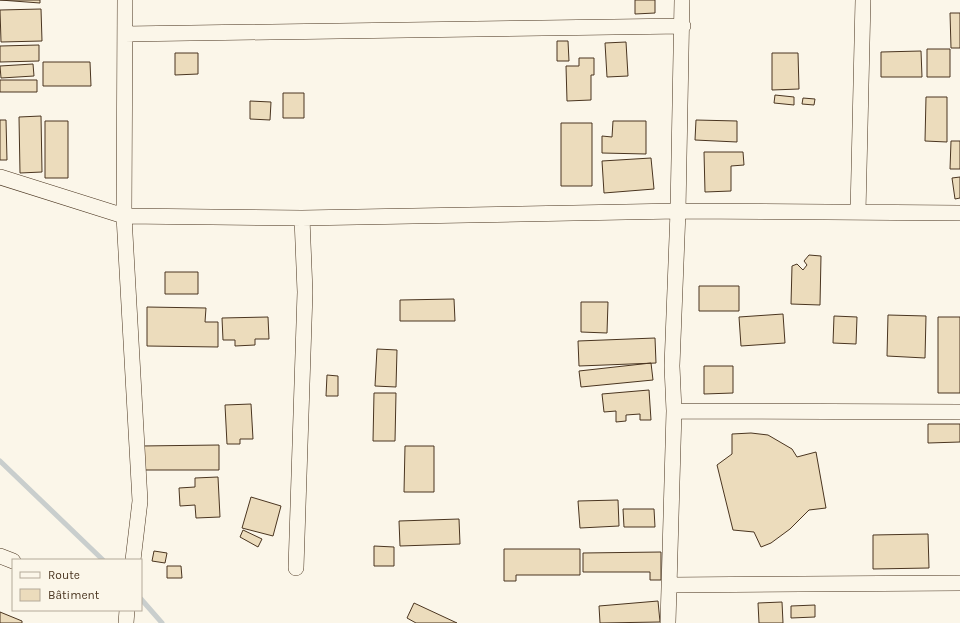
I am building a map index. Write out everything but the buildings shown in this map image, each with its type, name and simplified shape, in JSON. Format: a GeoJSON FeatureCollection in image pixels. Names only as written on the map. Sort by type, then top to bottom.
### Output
{"type":"FeatureCollection","features":[{"type":"Feature","properties":{"kind":"street"},"geometry":{"type":"LineString","coordinates":[[126,0],[124,216],[140,500],[133,559]]}},
{"type":"Feature","properties":{"kind":"street"},"geometry":{"type":"LineString","coordinates":[[668,623],[674,411],[672,366],[678,211],[682,0]]}},
{"type":"Feature","properties":{"kind":"street"},"geometry":{"type":"LineString","coordinates":[[858,212],[863,0]]}},
{"type":"Feature","properties":{"kind":"street"},"geometry":{"type":"LineString","coordinates":[[125,34],[682,26]]}},
{"type":"Feature","properties":{"kind":"street"},"geometry":{"type":"LineString","coordinates":[[0,177],[124,216],[302,218],[678,211],[960,213]]}},
{"type":"Feature","properties":{"kind":"street"},"geometry":{"type":"LineString","coordinates":[[296,568],[305,292],[302,218]]}},
{"type":"Feature","properties":{"kind":"street"},"geometry":{"type":"LineString","coordinates":[[674,411],[960,412]]}},
{"type":"Feature","properties":{"kind":"street"},"geometry":{"type":"LineString","coordinates":[[0,556],[12,561]]}},
{"type":"Feature","properties":{"kind":"street"},"geometry":{"type":"LineString","coordinates":[[669,585],[960,583]]}},
{"type":"Feature","properties":{"kind":"street"},"geometry":{"type":"LineString","coordinates":[[126,623],[127,611]]}},
{"type":"Feature","properties":{"kind":"waterway"},"geometry":{"type":"LineString","coordinates":[[0,461],[102,559]]}},
{"type":"Feature","properties":{"kind":"waterway"},"geometry":{"type":"LineString","coordinates":[[142,600],[162,623]]}}]}
